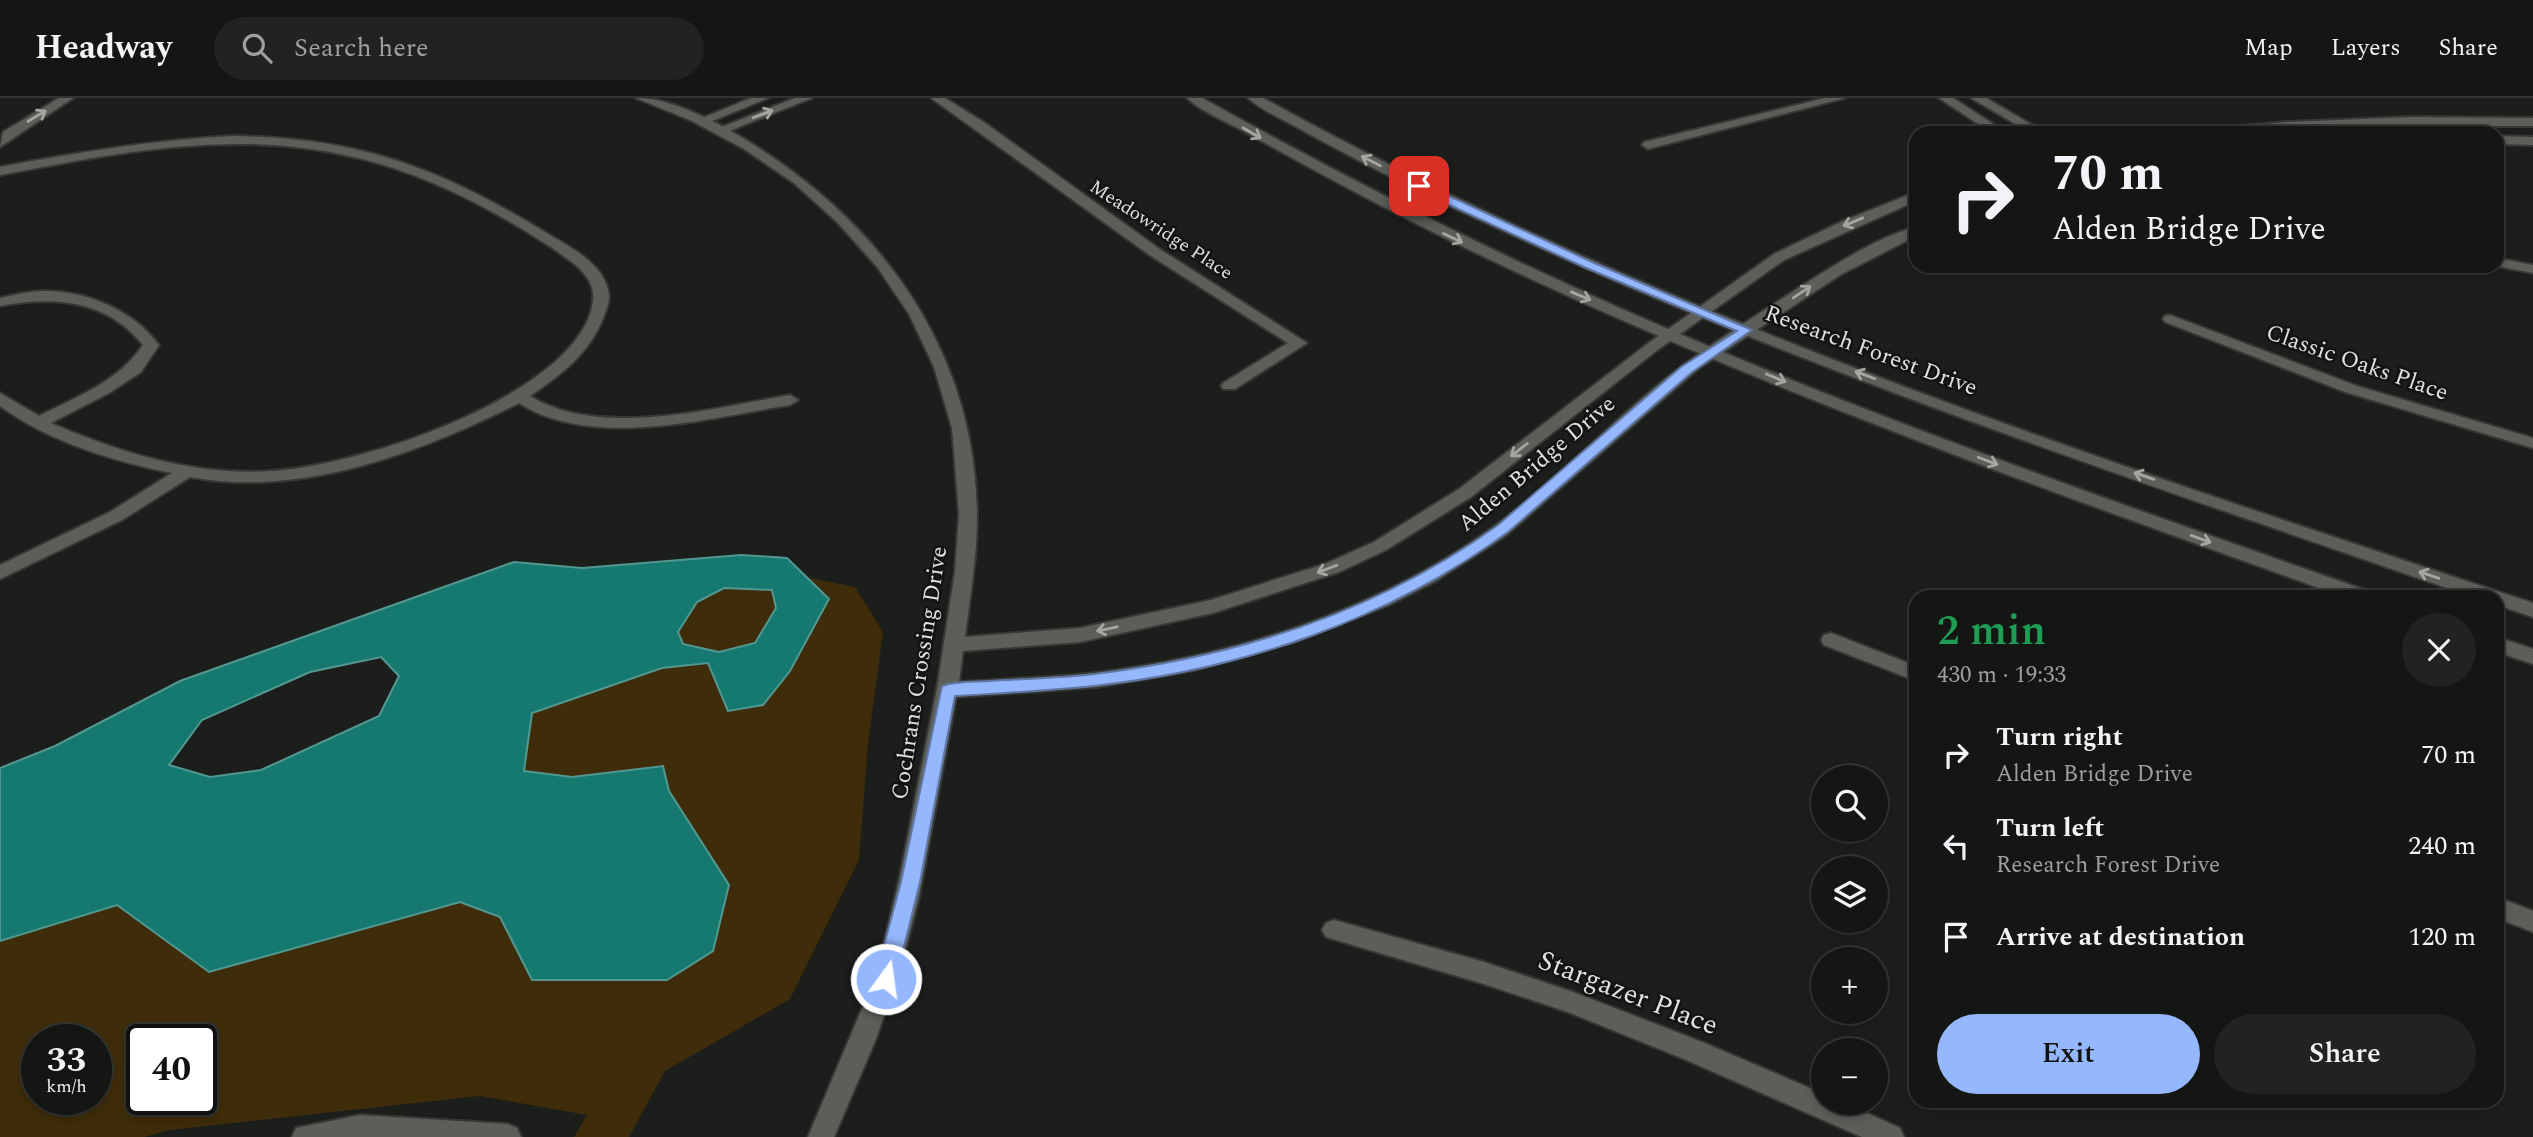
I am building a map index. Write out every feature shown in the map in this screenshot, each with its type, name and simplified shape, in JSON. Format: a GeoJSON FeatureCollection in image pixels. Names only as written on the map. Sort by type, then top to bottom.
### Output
{"type":"FeatureCollection","features":[{"type":"Feature","properties":{"kind":"street"},"geometry":{"type":"LineString","coordinates":[[3,139],[11,120],[41,98]]}},
{"type":"Feature","properties":{"kind":"street"},"geometry":{"type":"LineString","coordinates":[[3,139],[67,98]]}},
{"type":"Feature","properties":{"kind":"street","name":"Cochrans Crossing Drive"},"geometry":{"type":"LineString","coordinates":[[642,98],[720,130],[786,170],[841,219],[879,261],[913,310],[934,348],[948,383],[960,426],[968,497],[965,563],[948,690],[910,882],[886,979],[821,1137]]}},
{"type":"Feature","properties":{"kind":"street"},"geometry":{"type":"LineString","coordinates":[[701,121],[762,98]]}},
{"type":"Feature","properties":{"kind":"street"},"geometry":{"type":"LineString","coordinates":[[720,130],[806,98]]}},
{"type":"Feature","properties":{"kind":"street","name":"Meadowridge Place"},"geometry":{"type":"LineString","coordinates":[[937,98],[981,126],[1156,253],[1299,343],[1229,386]]}},
{"type":"Feature","properties":{"kind":"street"},"geometry":{"type":"LineString","coordinates":[[1193,98],[1288,154],[1406,216],[1552,284],[1713,352],[2011,470],[2345,590]]}},
{"type":"Feature","properties":{"kind":"street","name":"Research Forest Drive"},"geometry":{"type":"LineString","coordinates":[[1254,98],[1442,198],[1588,265],[1746,330],[2032,437],[2475,590]]}},
{"type":"Feature","properties":{"kind":"street"},"geometry":{"type":"LineString","coordinates":[[1648,145],[1839,98]]}},
{"type":"Feature","properties":{"kind":"street"},"geometry":{"type":"LineString","coordinates":[[1945,98],[1990,126]]}},
{"type":"Feature","properties":{"kind":"street"},"geometry":{"type":"LineString","coordinates":[[1977,98],[2027,126]]}},
{"type":"Feature","properties":{"kind":"street"},"geometry":{"type":"LineString","coordinates":[[2271,126],[2403,121],[2533,122]]}},
{"type":"Feature","properties":{"kind":"street"},"geometry":{"type":"LineString","coordinates":[[2504,140],[2533,141]]}},
{"type":"Feature","properties":{"kind":"street"},"geometry":{"type":"LineString","coordinates":[[0,171],[136,147],[267,141],[323,146],[371,155],[423,173],[492,205],[575,257],[601,286],[599,314],[590,334],[559,367],[521,397],[485,416],[390,449],[321,469],[283,475],[221,476],[188,471],[78,441],[17,412],[0,398]]}},
{"type":"Feature","properties":{"kind":"street","name":"Alden Bridge Drive"},"geometry":{"type":"LineString","coordinates":[[954,645],[1080,635],[1213,606],[1332,568],[1380,546],[1465,493],[1701,311],[1779,257],[1848,223],[1909,199]]}},
{"type":"Feature","properties":{"kind":"street","name":"Alden Bridge Drive"},"geometry":{"type":"LineString","coordinates":[[948,690],[1094,680],[1170,668],[1242,652],[1310,631],[1373,606],[1471,552],[1509,523],[1686,370],[1826,276],[1909,234]]}},
{"type":"Feature","properties":{"kind":"street"},"geometry":{"type":"LineString","coordinates":[[2504,263],[2533,269]]}},
{"type":"Feature","properties":{"kind":"street"},"geometry":{"type":"LineString","coordinates":[[0,302],[47,294],[71,298],[121,319],[143,332],[151,345],[135,369],[103,390],[38,423]]}},
{"type":"Feature","properties":{"kind":"street","name":"Classic Oaks Place"},"geometry":{"type":"LineString","coordinates":[[2169,319],[2350,389],[2533,443]]}},
{"type":"Feature","properties":{"kind":"street"},"geometry":{"type":"LineString","coordinates":[[521,397],[545,411],[577,418],[621,421],[681,416],[790,400]]}},
{"type":"Feature","properties":{"kind":"street"},"geometry":{"type":"LineString","coordinates":[[0,573],[116,516],[188,471]]}},
{"type":"Feature","properties":{"kind":"street","name":"Research Forest Drive"},"geometry":{"type":"LineString","coordinates":[[2504,600],[2533,610]]}},
{"type":"Feature","properties":{"kind":"street"},"geometry":{"type":"LineString","coordinates":[[1831,640],[1909,671]]}},
{"type":"Feature","properties":{"kind":"street"},"geometry":{"type":"LineString","coordinates":[[2504,647],[2533,657]]}},
{"type":"Feature","properties":{"kind":"street"},"geometry":{"type":"LineString","coordinates":[[2504,910],[2533,922]]}},
{"type":"Feature","properties":{"kind":"street","name":"Stargazer Place"},"geometry":{"type":"LineString","coordinates":[[1334,930],[1434,957],[1573,1003],[1747,1073],[1891,1137]]}},
{"type":"Feature","properties":{"kind":"street"},"geometry":{"type":"LineString","coordinates":[[305,1137],[360,1128],[508,1137]]}},
{"type":"Feature","properties":{"kind":"shaded area"},"geometry":{"type":"Polygon","coordinates":[[[781,572],[855,587],[883,632],[868,744],[859,860],[790,999],[665,1071],[629,1137],[574,1137],[587,1115],[480,1096],[170,1130],[144,1137],[0,1137],[0,831],[248,809],[710,580],[781,572]]]}},
{"type":"Feature","properties":{"kind":"water"},"geometry":{"type":"Polygon","coordinates":[[[741,555],[787,558],[829,599],[790,671],[763,705],[728,711],[708,663],[662,668],[532,713],[524,771],[572,777],[663,766],[669,791],[729,885],[713,951],[667,980],[532,980],[500,917],[460,902],[209,972],[117,905],[0,941],[0,768],[55,746],[180,681],[514,562],[582,568],[741,555]],[[724,588],[697,602],[678,632],[683,644],[719,652],[755,643],[776,608],[772,590],[724,588]],[[381,657],[310,672],[202,720],[169,765],[210,777],[261,770],[379,716],[399,676],[381,657]]]}},
{"type":"Feature","properties":{"kind":"route"},"geometry":{"type":"LineString","coordinates":[[886,979],[910,882],[948,690],[1094,680],[1170,668],[1242,652],[1310,631],[1373,606],[1471,552],[1519,516],[1686,370],[1746,330],[1588,265],[1419,186]]}}]}
